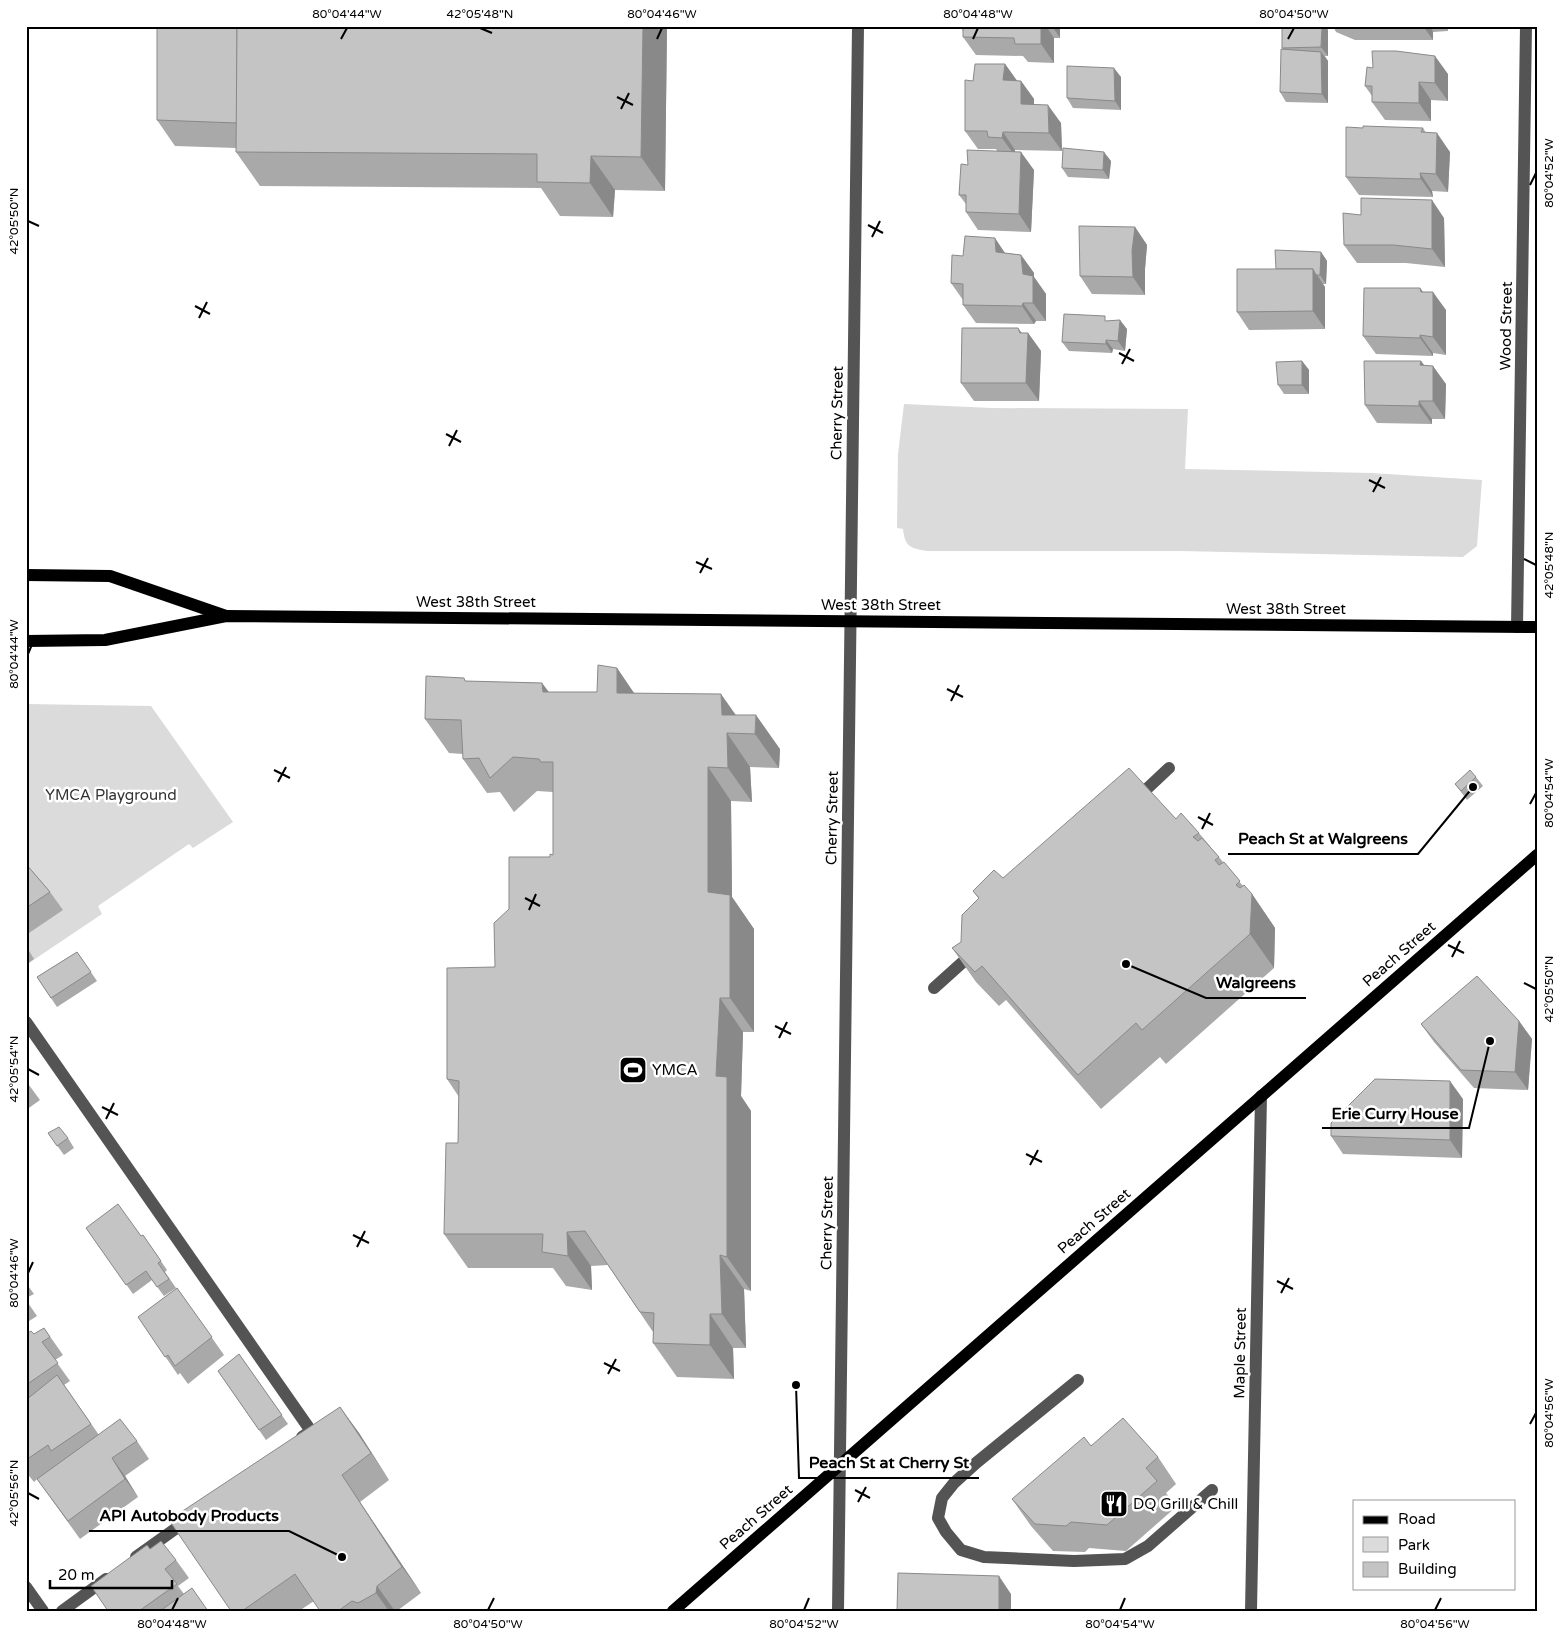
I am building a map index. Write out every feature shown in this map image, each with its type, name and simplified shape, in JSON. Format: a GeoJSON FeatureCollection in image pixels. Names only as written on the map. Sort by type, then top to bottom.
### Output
{"type":"FeatureCollection","features":[{"type":"Feature","properties":{"kind":"main road","name":"West 38th Street"},"geometry":{"type":"LineString","coordinates":[[26,575],[110,576],[226,616]]}},
{"type":"Feature","properties":{"kind":"main road","name":"West 38th Street"},"geometry":{"type":"LineString","coordinates":[[26,641],[105,640],[226,616],[1537,627]]}},
{"type":"Feature","properties":{"kind":"main road","name":"Peach Street"},"geometry":{"type":"LineString","coordinates":[[673,1611],[1537,855]]}},
{"type":"Feature","properties":{"kind":"street","name":"Cherry Street"},"geometry":{"type":"LineString","coordinates":[[838,1611],[858,26]]}},
{"type":"Feature","properties":{"kind":"street","name":"Wood Street"},"geometry":{"type":"LineString","coordinates":[[1518,627],[1526,26]]}},
{"type":"Feature","properties":{"kind":"street"},"geometry":{"type":"LineString","coordinates":[[1127,808],[1169,768]]}},
{"type":"Feature","properties":{"kind":"street"},"geometry":{"type":"LineString","coordinates":[[934,988],[985,941]]}},
{"type":"Feature","properties":{"kind":"street"},"geometry":{"type":"LineString","coordinates":[[26,1022],[312,1431],[296,1442]]}},
{"type":"Feature","properties":{"kind":"street","name":"Maple Street"},"geometry":{"type":"LineString","coordinates":[[1251,1611],[1261,1096]]}},
{"type":"Feature","properties":{"kind":"street"},"geometry":{"type":"LineString","coordinates":[[1078,1380],[976,1463],[954,1483],[942,1498],[938,1518],[946,1532],[961,1550],[984,1557],[1074,1560],[1124,1559],[1148,1546],[1212,1490]]}},
{"type":"Feature","properties":{"kind":"street"},"geometry":{"type":"LineString","coordinates":[[62,1611],[200,1512]]}},
{"type":"Feature","properties":{"kind":"street"},"geometry":{"type":"LineString","coordinates":[[26,1587],[43,1611]]}},
{"type":"Feature","properties":{"kind":"green space"},"geometry":{"type":"Polygon","coordinates":[[[904,404],[992,408],[1188,409],[1185,469],[1371,473],[1482,480],[1477,546],[1463,557],[1180,551],[927,551],[916,549],[909,546],[905,540],[903,529],[897,528],[898,454],[904,404]]]}},
{"type":"Feature","properties":{"kind":"green space","name":"YMCA Playground"},"geometry":{"type":"Polygon","coordinates":[[[26,704],[151,706],[233,822],[193,848],[189,844],[98,906],[102,914],[26,965],[26,704]]]}},
{"type":"Feature","properties":{"kind":"building"},"geometry":{"type":"Polygon","coordinates":[[[157,26],[237,26],[237,123],[157,120],[157,26]]]}},
{"type":"Feature","properties":{"kind":"building"},"geometry":{"type":"Polygon","coordinates":[[[237,26],[643,26],[641,157],[591,156],[590,183],[537,182],[537,154],[236,152],[237,26]]]}},
{"type":"Feature","properties":{"kind":"building"},"geometry":{"type":"Polygon","coordinates":[[[963,26],[1041,26],[1041,44],[1015,44],[1014,38],[963,37],[963,26]]]}},
{"type":"Feature","properties":{"kind":"building"},"geometry":{"type":"Polygon","coordinates":[[[1282,26],[1322,26],[1321,47],[1282,48],[1282,26]]]}},
{"type":"Feature","properties":{"kind":"building"},"geometry":{"type":"Polygon","coordinates":[[[1281,49],[1321,52],[1322,94],[1280,92],[1281,49]]]}},
{"type":"Feature","properties":{"kind":"building"},"geometry":{"type":"Polygon","coordinates":[[[1372,51],[1396,51],[1435,56],[1435,83],[1419,82],[1419,103],[1372,102],[1372,86],[1365,86],[1367,67],[1373,68],[1372,51]]]}},
{"type":"Feature","properties":{"kind":"building"},"geometry":{"type":"Polygon","coordinates":[[[975,64],[1005,64],[1003,80],[1021,81],[1021,104],[1048,105],[1049,133],[1003,132],[1002,138],[988,137],[987,131],[965,131],[965,80],[973,81],[975,64]]]}},
{"type":"Feature","properties":{"kind":"building"},"geometry":{"type":"Polygon","coordinates":[[[1067,66],[1114,68],[1115,101],[1067,98],[1067,66]]]}},
{"type":"Feature","properties":{"kind":"building"},"geometry":{"type":"Polygon","coordinates":[[[1363,126],[1423,128],[1421,132],[1437,133],[1436,174],[1420,173],[1421,179],[1346,177],[1346,127],[1363,128],[1363,126]]]}},
{"type":"Feature","properties":{"kind":"building"},"geometry":{"type":"Polygon","coordinates":[[[1063,148],[1104,152],[1103,170],[1062,168],[1063,148]]]}},
{"type":"Feature","properties":{"kind":"building"},"geometry":{"type":"Polygon","coordinates":[[[967,150],[1021,152],[1019,214],[966,212],[966,195],[959,195],[961,164],[968,165],[967,150]]]}},
{"type":"Feature","properties":{"kind":"building"},"geometry":{"type":"Polygon","coordinates":[[[1361,198],[1432,200],[1432,249],[1393,245],[1344,245],[1343,213],[1361,215],[1361,198]]]}},
{"type":"Feature","properties":{"kind":"building"},"geometry":{"type":"Polygon","coordinates":[[[1079,226],[1135,227],[1132,251],[1133,277],[1080,276],[1079,226]]]}},
{"type":"Feature","properties":{"kind":"building"},"geometry":{"type":"Polygon","coordinates":[[[965,236],[995,238],[996,252],[1021,255],[1023,274],[1033,276],[1033,303],[1023,303],[1022,306],[963,305],[963,284],[951,283],[952,255],[963,256],[965,236]]]}},
{"type":"Feature","properties":{"kind":"building"},"geometry":{"type":"Polygon","coordinates":[[[1275,250],[1321,252],[1320,275],[1316,275],[1313,269],[1276,269],[1275,250]]]}},
{"type":"Feature","properties":{"kind":"building"},"geometry":{"type":"Polygon","coordinates":[[[1237,269],[1313,269],[1313,311],[1237,312],[1237,269]]]}},
{"type":"Feature","properties":{"kind":"building"},"geometry":{"type":"Polygon","coordinates":[[[1364,288],[1420,288],[1421,292],[1433,292],[1433,337],[1420,335],[1420,338],[1363,336],[1364,288]]]}},
{"type":"Feature","properties":{"kind":"building"},"geometry":{"type":"Polygon","coordinates":[[[1064,314],[1105,316],[1105,321],[1120,320],[1118,341],[1106,340],[1106,344],[1062,342],[1064,314]]]}},
{"type":"Feature","properties":{"kind":"building"},"geometry":{"type":"Polygon","coordinates":[[[962,328],[1018,328],[1020,333],[1028,333],[1026,383],[961,383],[962,328]]]}},
{"type":"Feature","properties":{"kind":"building"},"geometry":{"type":"Polygon","coordinates":[[[1302,361],[1302,385],[1278,385],[1276,362],[1302,361]]]}},
{"type":"Feature","properties":{"kind":"building"},"geometry":{"type":"Polygon","coordinates":[[[1364,361],[1421,361],[1420,365],[1433,366],[1433,401],[1419,401],[1419,406],[1365,405],[1364,361]]]}},
{"type":"Feature","properties":{"kind":"building"},"geometry":{"type":"Polygon","coordinates":[[[598,665],[617,668],[617,693],[721,694],[722,715],[756,715],[755,734],[727,733],[728,768],[708,767],[708,892],[730,895],[730,998],[720,998],[716,1076],[727,1077],[727,1257],[720,1255],[722,1314],[710,1314],[710,1345],[653,1343],[654,1313],[640,1312],[585,1231],[567,1232],[568,1256],[542,1252],[543,1234],[444,1234],[446,1143],[458,1143],[459,1081],[447,1079],[447,968],[495,967],[494,923],[509,909],[509,857],[550,857],[550,854],[553,855],[553,762],[513,757],[490,778],[479,758],[463,759],[461,720],[425,719],[426,676],[464,678],[465,681],[542,683],[543,692],[597,692],[598,665]]]}},
{"type":"Feature","properties":{"kind":"building"},"geometry":{"type":"Polygon","coordinates":[[[1129,768],[1176,819],[1181,813],[1199,833],[1193,837],[1198,841],[1202,838],[1219,857],[1215,860],[1219,865],[1224,862],[1240,881],[1236,885],[1240,888],[1244,885],[1252,894],[1250,934],[1142,1030],[1136,1023],[1078,1075],[982,966],[975,972],[952,948],[961,942],[962,915],[979,898],[973,891],[994,870],[1003,878],[1129,768]]]}},
{"type":"Feature","properties":{"kind":"building"},"geometry":{"type":"Polygon","coordinates":[[[1470,770],[1476,777],[1461,791],[1455,784],[1470,770]]]}},
{"type":"Feature","properties":{"kind":"building"},"geometry":{"type":"Polygon","coordinates":[[[26,864],[50,892],[26,908],[26,864]]]}},
{"type":"Feature","properties":{"kind":"building"},"geometry":{"type":"Polygon","coordinates":[[[77,952],[91,972],[51,998],[37,977],[77,952]]]}},
{"type":"Feature","properties":{"kind":"building"},"geometry":{"type":"Polygon","coordinates":[[[1477,976],[1519,1021],[1515,1072],[1461,1070],[1421,1024],[1477,976]]]}},
{"type":"Feature","properties":{"kind":"building"},"geometry":{"type":"Polygon","coordinates":[[[1375,1079],[1450,1081],[1450,1140],[1331,1136],[1331,1123],[1375,1079]]]}},
{"type":"Feature","properties":{"kind":"building"},"geometry":{"type":"Polygon","coordinates":[[[59,1127],[68,1138],[57,1146],[48,1133],[59,1127]]]}},
{"type":"Feature","properties":{"kind":"building"},"geometry":{"type":"Polygon","coordinates":[[[118,1204],[161,1261],[158,1263],[169,1279],[157,1287],[146,1271],[126,1285],[86,1228],[118,1204]]]}},
{"type":"Feature","properties":{"kind":"building"},"geometry":{"type":"Polygon","coordinates":[[[177,1288],[212,1337],[175,1366],[168,1355],[165,1357],[138,1317],[177,1288]]]}},
{"type":"Feature","properties":{"kind":"building"},"geometry":{"type":"Polygon","coordinates":[[[44,1328],[50,1337],[42,1342],[58,1363],[26,1385],[26,1334],[31,1331],[34,1334],[44,1328]]]}},
{"type":"Feature","properties":{"kind":"building"},"geometry":{"type":"Polygon","coordinates":[[[239,1354],[282,1415],[259,1430],[218,1371],[239,1354]]]}},
{"type":"Feature","properties":{"kind":"building"},"geometry":{"type":"Polygon","coordinates":[[[57,1375],[91,1424],[51,1451],[48,1445],[26,1460],[26,1400],[57,1375]]]}},
{"type":"Feature","properties":{"kind":"building"},"geometry":{"type":"Polygon","coordinates":[[[340,1407],[371,1453],[342,1475],[402,1567],[377,1586],[376,1593],[358,1603],[352,1601],[338,1611],[320,1611],[295,1574],[242,1611],[231,1611],[169,1520],[340,1407]]]}},
{"type":"Feature","properties":{"kind":"building"},"geometry":{"type":"Polygon","coordinates":[[[1123,1418],[1158,1457],[1146,1468],[1157,1481],[1107,1525],[1071,1522],[1066,1526],[1035,1524],[1012,1499],[1084,1437],[1091,1446],[1123,1418]]]}},
{"type":"Feature","properties":{"kind":"building"},"geometry":{"type":"Polygon","coordinates":[[[120,1419],[137,1441],[112,1458],[125,1479],[68,1521],[37,1479],[120,1419]]]}},
{"type":"Feature","properties":{"kind":"building"},"geometry":{"type":"Polygon","coordinates":[[[161,1541],[176,1560],[165,1569],[177,1584],[139,1611],[108,1611],[91,1586],[147,1545],[150,1549],[161,1541]]]}},
{"type":"Feature","properties":{"kind":"building"},"geometry":{"type":"Polygon","coordinates":[[[898,1573],[999,1576],[999,1610],[897,1611],[898,1573]]]}},
{"type":"Feature","properties":{"kind":"building"},"geometry":{"type":"Polygon","coordinates":[[[192,1588],[208,1611],[160,1611],[192,1588]]]}},
{"type":"Feature","properties":{"kind":"place","name":"Peach St at Walgreens"},"geometry":{"type":"Point","coordinates":[1473,787]}},
{"type":"Feature","properties":{"kind":"place","name":"Walgreens"},"geometry":{"type":"Point","coordinates":[1126,964]}},
{"type":"Feature","properties":{"kind":"place","name":"Erie Curry House"},"geometry":{"type":"Point","coordinates":[1490,1041]}},
{"type":"Feature","properties":{"kind":"place","name":"YMCA"},"geometry":{"type":"Point","coordinates":[633,1070]}},
{"type":"Feature","properties":{"kind":"place","name":"Peach St at Cherry St"},"geometry":{"type":"Point","coordinates":[796,1385]}},
{"type":"Feature","properties":{"kind":"place","name":"DQ Grill & Chill"},"geometry":{"type":"Point","coordinates":[1114,1504]}},
{"type":"Feature","properties":{"kind":"place","name":"API Autobody Products"},"geometry":{"type":"Point","coordinates":[342,1557]}}]}
